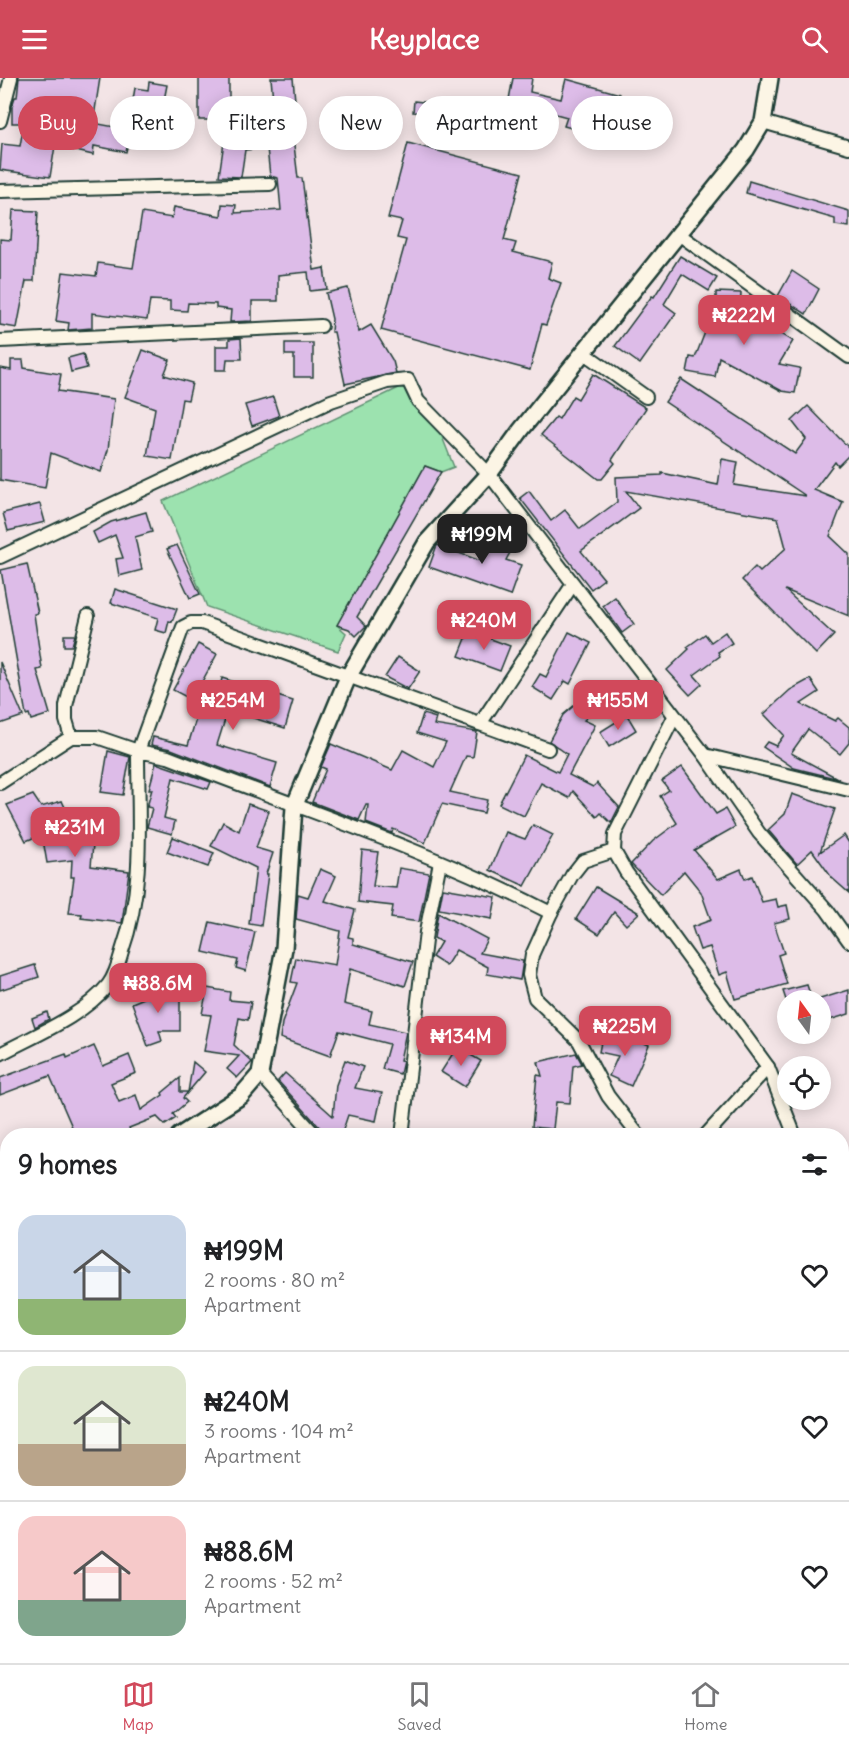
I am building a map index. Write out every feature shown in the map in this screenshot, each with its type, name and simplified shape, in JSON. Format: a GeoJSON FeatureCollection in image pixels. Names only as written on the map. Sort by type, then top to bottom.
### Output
{"type":"FeatureCollection","features":[{"type":"Feature","properties":{"kind":"street"},"geometry":{"type":"LineString","coordinates":[[191,1128],[241,1096],[260,1074],[284,948],[294,807],[348,677],[427,542],[489,474],[521,430],[746,150],[763,122],[770,78]]}},
{"type":"Feature","properties":{"kind":"street"},"geometry":{"type":"LineString","coordinates":[[0,121],[7,83]]}},
{"type":"Feature","properties":{"kind":"street"},"geometry":{"type":"LineString","coordinates":[[763,122],[849,147]]}},
{"type":"Feature","properties":{"kind":"street"},"geometry":{"type":"LineString","coordinates":[[0,191],[270,184]]}},
{"type":"Feature","properties":{"kind":"street"},"geometry":{"type":"LineString","coordinates":[[680,235],[849,357]]}},
{"type":"Feature","properties":{"kind":"street"},"geometry":{"type":"LineString","coordinates":[[0,341],[321,326]]}},
{"type":"Feature","properties":{"kind":"street"},"geometry":{"type":"LineString","coordinates":[[584,353],[646,397]]}},
{"type":"Feature","properties":{"kind":"street"},"geometry":{"type":"LineString","coordinates":[[0,557],[331,401],[387,382],[408,380],[418,401],[489,474],[705,755],[759,833],[826,910],[849,941]]}},
{"type":"Feature","properties":{"kind":"street"},"geometry":{"type":"LineString","coordinates":[[480,724],[573,584]]}},
{"type":"Feature","properties":{"kind":"street"},"geometry":{"type":"LineString","coordinates":[[71,737],[66,720],[66,706],[88,616]]}},
{"type":"Feature","properties":{"kind":"street"},"geometry":{"type":"LineString","coordinates":[[0,1054],[77,1012],[108,985],[118,965],[132,925],[140,857],[138,751],[183,627],[191,623],[211,625],[548,749]]}},
{"type":"Feature","properties":{"kind":"street"},"geometry":{"type":"LineString","coordinates":[[674,717],[615,834],[614,851],[626,872],[768,1067],[792,1128]]}},
{"type":"Feature","properties":{"kind":"street"},"geometry":{"type":"LineString","coordinates":[[0,783],[71,737],[98,737],[138,751],[168,757],[440,862],[499,886],[551,913]]}},
{"type":"Feature","properties":{"kind":"street"},"geometry":{"type":"LineString","coordinates":[[705,755],[849,790]]}},
{"type":"Feature","properties":{"kind":"street"},"geometry":{"type":"LineString","coordinates":[[614,851],[583,861],[572,875],[532,955],[529,975],[535,998],[579,1041],[608,1096],[633,1128]]}},
{"type":"Feature","properties":{"kind":"street"},"geometry":{"type":"LineString","coordinates":[[403,1128],[426,932],[440,862]]}},
{"type":"Feature","properties":{"kind":"street"},"geometry":{"type":"LineString","coordinates":[[712,1128],[768,1067]]}},
{"type":"Feature","properties":{"kind":"street"},"geometry":{"type":"LineString","coordinates":[[260,1074],[309,1128]]}},
{"type":"Feature","properties":{"kind":"green space"},"geometry":{"type":"Polygon","coordinates":[[[405,385],[439,429],[454,467],[441,472],[425,466],[337,625],[346,633],[338,651],[207,607],[163,501],[405,385]]]}},
{"type":"Feature","properties":{"kind":"building"},"geometry":{"type":"Polygon","coordinates":[[[19,78],[100,78],[97,96],[18,96],[18,123],[12,123],[12,106],[17,97],[19,78]]]}},
{"type":"Feature","properties":{"kind":"building"},"geometry":{"type":"Polygon","coordinates":[[[199,78],[229,78],[229,96],[207,96],[207,120],[199,120],[199,78]]]}},
{"type":"Feature","properties":{"kind":"building"},"geometry":{"type":"Polygon","coordinates":[[[271,78],[293,78],[295,96],[273,96],[271,78]]]}},
{"type":"Feature","properties":{"kind":"building"},"geometry":{"type":"Polygon","coordinates":[[[513,78],[532,78],[530,92],[548,96],[510,96],[513,78]]]}},
{"type":"Feature","properties":{"kind":"building"},"geometry":{"type":"Polygon","coordinates":[[[566,79],[620,94],[619,96],[571,96],[571,128],[564,126],[567,117],[559,115],[559,99],[561,99],[566,79]]]}},
{"type":"Feature","properties":{"kind":"building"},"geometry":{"type":"Polygon","coordinates":[[[149,82],[167,85],[165,96],[134,96],[135,88],[148,90],[149,82]]]}},
{"type":"Feature","properties":{"kind":"building"},"geometry":{"type":"Polygon","coordinates":[[[98,124],[110,126],[110,149],[98,147],[98,124]]]}},
{"type":"Feature","properties":{"kind":"building"},"geometry":{"type":"Polygon","coordinates":[[[408,143],[415,145],[415,150],[435,150],[522,173],[504,240],[516,243],[513,252],[552,262],[548,278],[561,283],[546,325],[542,324],[530,370],[381,330],[406,240],[397,238],[402,221],[388,218],[408,143]]]}},
{"type":"Feature","properties":{"kind":"building"},"geometry":{"type":"Polygon","coordinates":[[[2,144],[18,146],[18,150],[54,150],[50,177],[0,170],[2,144]]]}},
{"type":"Feature","properties":{"kind":"building"},"geometry":{"type":"Polygon","coordinates":[[[72,150],[94,150],[93,155],[72,150]]]}},
{"type":"Feature","properties":{"kind":"building"},"geometry":{"type":"Polygon","coordinates":[[[223,150],[245,150],[241,177],[219,176],[223,150]]]}},
{"type":"Feature","properties":{"kind":"building"},"geometry":{"type":"Polygon","coordinates":[[[267,150],[295,150],[298,178],[302,178],[314,270],[324,268],[327,289],[310,291],[308,272],[278,275],[278,301],[252,301],[252,321],[230,322],[231,310],[216,308],[216,304],[188,303],[187,311],[170,310],[170,301],[150,300],[147,320],[92,313],[92,328],[68,330],[69,323],[56,321],[63,272],[96,276],[98,263],[133,268],[142,213],[172,218],[174,207],[221,216],[222,204],[236,205],[235,213],[281,210],[278,178],[270,176],[267,150]]]}},
{"type":"Feature","properties":{"kind":"building"},"geometry":{"type":"Polygon","coordinates":[[[749,181],[849,211],[849,227],[835,225],[835,219],[746,193],[749,181]]]}},
{"type":"Feature","properties":{"kind":"building"},"geometry":{"type":"Polygon","coordinates":[[[13,210],[38,211],[34,281],[26,281],[17,328],[0,325],[0,239],[11,240],[13,210]]]}},
{"type":"Feature","properties":{"kind":"building"},"geometry":{"type":"Polygon","coordinates":[[[680,256],[717,278],[709,291],[682,274],[664,304],[676,313],[640,364],[615,346],[652,296],[654,297],[680,256]]]}},
{"type":"Feature","properties":{"kind":"building"},"geometry":{"type":"Polygon","coordinates":[[[792,271],[819,289],[806,314],[778,296],[792,271]]]}},
{"type":"Feature","properties":{"kind":"building"},"geometry":{"type":"Polygon","coordinates":[[[348,288],[359,332],[371,325],[393,361],[396,373],[345,384],[334,332],[331,332],[332,319],[326,293],[348,288]]]}},
{"type":"Feature","properties":{"kind":"building"},"geometry":{"type":"Polygon","coordinates":[[[716,292],[741,293],[740,308],[793,341],[779,364],[800,368],[795,393],[782,391],[719,357],[715,377],[687,372],[690,357],[695,358],[716,304],[716,292]]]}},
{"type":"Feature","properties":{"kind":"building"},"geometry":{"type":"Polygon","coordinates":[[[241,338],[242,359],[227,359],[226,370],[216,370],[216,346],[229,346],[229,339],[241,338]]]}},
{"type":"Feature","properties":{"kind":"building"},"geometry":{"type":"Polygon","coordinates":[[[285,343],[313,343],[313,377],[294,377],[294,355],[285,355],[285,343]]]}},
{"type":"Feature","properties":{"kind":"building"},"geometry":{"type":"Polygon","coordinates":[[[143,350],[170,360],[164,375],[192,383],[188,400],[182,399],[172,460],[147,456],[155,408],[125,397],[143,350]]]}},
{"type":"Feature","properties":{"kind":"building"},"geometry":{"type":"Polygon","coordinates":[[[83,354],[87,368],[71,372],[68,358],[83,354]]]}},
{"type":"Feature","properties":{"kind":"building"},"geometry":{"type":"Polygon","coordinates":[[[11,360],[23,360],[24,368],[61,374],[58,391],[114,399],[108,450],[101,472],[51,453],[45,488],[0,480],[0,368],[11,370],[11,360]]]}},
{"type":"Feature","properties":{"kind":"building"},"geometry":{"type":"Polygon","coordinates":[[[593,374],[646,408],[612,460],[615,463],[602,479],[598,479],[541,435],[556,417],[559,419],[573,396],[578,399],[593,374]]]}},
{"type":"Feature","properties":{"kind":"building"},"geometry":{"type":"Polygon","coordinates":[[[681,379],[795,454],[806,439],[792,421],[808,406],[849,448],[849,455],[838,466],[835,462],[814,490],[843,502],[830,536],[849,554],[849,616],[785,590],[834,635],[816,654],[742,580],[755,567],[760,572],[786,548],[778,518],[626,491],[639,508],[581,551],[604,579],[591,589],[520,498],[529,491],[551,521],[565,510],[580,529],[617,502],[616,477],[662,475],[662,473],[718,485],[722,459],[738,462],[734,485],[806,496],[665,402],[681,379]]]}},
{"type":"Feature","properties":{"kind":"building"},"geometry":{"type":"Polygon","coordinates":[[[273,397],[279,416],[252,426],[245,405],[273,397]]]}},
{"type":"Feature","properties":{"kind":"building"},"geometry":{"type":"Polygon","coordinates":[[[425,466],[441,472],[357,617],[366,626],[356,636],[349,629],[337,625],[425,466]]]}},
{"type":"Feature","properties":{"kind":"building"},"geometry":{"type":"Polygon","coordinates":[[[40,504],[45,522],[8,531],[3,513],[40,504]]]}},
{"type":"Feature","properties":{"kind":"building"},"geometry":{"type":"Polygon","coordinates":[[[146,512],[152,532],[135,537],[142,570],[119,576],[116,559],[123,558],[115,535],[98,543],[93,532],[111,522],[146,512]]]}},
{"type":"Feature","properties":{"kind":"building"},"geometry":{"type":"Polygon","coordinates":[[[498,528],[518,538],[506,560],[521,565],[510,596],[429,567],[437,545],[481,561],[498,528]]]}},
{"type":"Feature","properties":{"kind":"building"},"geometry":{"type":"Polygon","coordinates":[[[177,545],[200,594],[190,598],[167,549],[177,545]]]}},
{"type":"Feature","properties":{"kind":"building"},"geometry":{"type":"Polygon","coordinates":[[[27,564],[38,613],[34,614],[42,669],[37,670],[50,714],[31,720],[29,714],[26,715],[1,570],[27,564]]]}},
{"type":"Feature","properties":{"kind":"building"},"geometry":{"type":"Polygon","coordinates":[[[115,589],[177,609],[172,622],[169,621],[166,633],[155,630],[158,618],[111,603],[115,589]]]}},
{"type":"Feature","properties":{"kind":"building"},"geometry":{"type":"Polygon","coordinates":[[[615,597],[634,624],[622,633],[603,606],[615,597]]]}},
{"type":"Feature","properties":{"kind":"building"},"geometry":{"type":"Polygon","coordinates":[[[469,631],[510,646],[500,671],[459,656],[469,631]]]}},
{"type":"Feature","properties":{"kind":"building"},"geometry":{"type":"Polygon","coordinates":[[[569,632],[591,643],[570,684],[565,681],[553,700],[532,687],[540,674],[546,677],[569,632]]]}},
{"type":"Feature","properties":{"kind":"building"},"geometry":{"type":"Polygon","coordinates":[[[725,632],[732,643],[718,652],[720,656],[694,675],[702,684],[690,695],[667,670],[689,649],[687,647],[705,634],[711,642],[725,632]]]}},
{"type":"Feature","properties":{"kind":"building"},"geometry":{"type":"Polygon","coordinates":[[[64,635],[75,635],[72,646],[64,646],[64,635]]]}},
{"type":"Feature","properties":{"kind":"building"},"geometry":{"type":"Polygon","coordinates":[[[198,644],[217,654],[192,700],[173,690],[198,644]]]}},
{"type":"Feature","properties":{"kind":"building"},"geometry":{"type":"Polygon","coordinates":[[[398,657],[420,671],[408,689],[385,677],[398,657]]]}},
{"type":"Feature","properties":{"kind":"building"},"geometry":{"type":"Polygon","coordinates":[[[0,662],[23,716],[0,724],[0,662]]]}},
{"type":"Feature","properties":{"kind":"building"},"geometry":{"type":"Polygon","coordinates":[[[222,678],[293,701],[285,728],[228,710],[217,745],[277,763],[270,787],[171,749],[151,745],[153,737],[188,745],[200,706],[215,711],[222,678]]]}},
{"type":"Feature","properties":{"kind":"building"},"geometry":{"type":"Polygon","coordinates":[[[810,679],[819,692],[801,704],[835,721],[838,718],[849,727],[849,743],[840,754],[808,729],[791,753],[839,779],[794,768],[763,747],[767,742],[776,746],[784,735],[764,714],[790,690],[810,679]]]}},
{"type":"Feature","properties":{"kind":"building"},"geometry":{"type":"Polygon","coordinates":[[[596,687],[608,700],[584,720],[595,725],[569,775],[593,787],[597,783],[619,807],[611,823],[601,813],[597,817],[573,791],[569,798],[541,783],[524,816],[499,804],[524,755],[558,772],[567,754],[549,741],[563,715],[596,687]]]}},
{"type":"Feature","properties":{"kind":"building"},"geometry":{"type":"Polygon","coordinates":[[[423,714],[436,718],[434,725],[477,732],[473,757],[466,756],[450,792],[487,800],[484,813],[442,804],[425,843],[393,829],[392,833],[366,823],[368,805],[359,820],[312,802],[326,769],[321,767],[331,744],[392,770],[403,750],[434,767],[446,742],[417,733],[423,714]]]}},
{"type":"Feature","properties":{"kind":"building"},"geometry":{"type":"Polygon","coordinates":[[[627,715],[636,730],[609,747],[600,732],[627,715]]]}},
{"type":"Feature","properties":{"kind":"building"},"geometry":{"type":"Polygon","coordinates":[[[108,751],[130,757],[123,795],[101,792],[108,751]]]}},
{"type":"Feature","properties":{"kind":"building"},"geometry":{"type":"Polygon","coordinates":[[[156,763],[211,782],[208,789],[173,778],[164,818],[175,821],[172,834],[147,827],[152,808],[147,807],[152,789],[149,789],[156,763]]]}},
{"type":"Feature","properties":{"kind":"building"},"geometry":{"type":"Polygon","coordinates":[[[682,767],[716,814],[725,809],[735,827],[694,850],[718,879],[741,869],[745,879],[752,876],[762,902],[776,899],[778,907],[787,905],[790,919],[774,923],[784,953],[778,955],[787,984],[735,999],[727,972],[719,975],[710,947],[700,950],[692,927],[711,920],[701,892],[684,871],[661,895],[631,864],[653,841],[677,823],[660,796],[669,790],[662,781],[682,767]]]}},
{"type":"Feature","properties":{"kind":"building"},"geometry":{"type":"Polygon","coordinates":[[[792,794],[835,809],[820,852],[844,835],[849,843],[849,893],[832,878],[812,850],[797,864],[768,830],[785,814],[792,794]]]}},
{"type":"Feature","properties":{"kind":"building"},"geometry":{"type":"Polygon","coordinates":[[[33,795],[41,807],[62,801],[71,820],[95,823],[91,866],[129,871],[122,923],[81,918],[82,914],[69,913],[74,877],[71,877],[72,860],[47,863],[42,834],[26,841],[7,805],[33,795]]]}},
{"type":"Feature","properties":{"kind":"building"},"geometry":{"type":"Polygon","coordinates":[[[248,804],[269,811],[256,848],[273,853],[266,874],[268,874],[261,926],[249,924],[256,868],[211,846],[223,822],[239,831],[248,804]]]}},
{"type":"Feature","properties":{"kind":"building"},"geometry":{"type":"Polygon","coordinates":[[[533,825],[553,835],[525,886],[490,870],[506,832],[525,839],[533,825]]]}},
{"type":"Feature","properties":{"kind":"building"},"geometry":{"type":"Polygon","coordinates":[[[173,837],[214,853],[208,867],[167,852],[173,837]]]}},
{"type":"Feature","properties":{"kind":"building"},"geometry":{"type":"Polygon","coordinates":[[[362,850],[378,852],[373,886],[396,888],[399,868],[429,873],[419,922],[391,918],[393,906],[358,902],[362,850]]]}},
{"type":"Feature","properties":{"kind":"building"},"geometry":{"type":"Polygon","coordinates":[[[320,869],[336,876],[325,901],[355,910],[348,937],[353,938],[353,944],[413,962],[405,986],[350,969],[344,1004],[372,1011],[369,1024],[406,1032],[400,1060],[403,1061],[400,1074],[382,1069],[389,1044],[339,1031],[330,1056],[280,1038],[282,1023],[297,983],[291,982],[296,958],[335,965],[340,931],[296,919],[298,894],[308,897],[320,869]]]}},
{"type":"Feature","properties":{"kind":"building"},"geometry":{"type":"Polygon","coordinates":[[[596,887],[639,913],[626,925],[614,912],[599,934],[576,919],[596,887]]]}},
{"type":"Feature","properties":{"kind":"building"},"geometry":{"type":"Polygon","coordinates":[[[443,888],[496,897],[492,919],[439,909],[443,888]]]}},
{"type":"Feature","properties":{"kind":"building"},"geometry":{"type":"Polygon","coordinates":[[[438,913],[487,939],[480,953],[523,961],[520,980],[487,974],[488,967],[456,950],[446,966],[432,957],[441,942],[434,938],[438,913]]]}},
{"type":"Feature","properties":{"kind":"building"},"geometry":{"type":"Polygon","coordinates":[[[210,922],[255,932],[246,971],[236,968],[238,960],[203,952],[210,922]]]}},
{"type":"Feature","properties":{"kind":"building"},"geometry":{"type":"Polygon","coordinates":[[[35,965],[39,977],[0,990],[0,976],[35,965]]]}},
{"type":"Feature","properties":{"kind":"building"},"geometry":{"type":"Polygon","coordinates":[[[807,985],[809,990],[787,990],[807,985]]]}},
{"type":"Feature","properties":{"kind":"building"},"geometry":{"type":"Polygon","coordinates":[[[207,988],[230,992],[229,1000],[251,1002],[248,1020],[239,1018],[234,1045],[252,1062],[237,1078],[227,1069],[239,1056],[204,1051],[211,1015],[202,1014],[207,988]]]}},
{"type":"Feature","properties":{"kind":"building"},"geometry":{"type":"Polygon","coordinates":[[[849,990],[849,1014],[831,1020],[831,996],[849,990]]]}},
{"type":"Feature","properties":{"kind":"building"},"geometry":{"type":"Polygon","coordinates":[[[150,991],[180,991],[180,1031],[159,1031],[162,1041],[148,1046],[132,1003],[144,998],[143,994],[150,991]]]}},
{"type":"Feature","properties":{"kind":"building"},"geometry":{"type":"Polygon","coordinates":[[[47,1012],[49,1019],[35,1027],[32,1018],[47,1012]]]}},
{"type":"Feature","properties":{"kind":"building"},"geometry":{"type":"Polygon","coordinates":[[[626,1035],[649,1045],[631,1086],[609,1076],[618,1056],[599,1052],[602,1037],[624,1040],[626,1035]]]}},
{"type":"Feature","properties":{"kind":"building"},"geometry":{"type":"Polygon","coordinates":[[[94,1046],[103,1066],[129,1055],[136,1073],[111,1083],[119,1102],[136,1095],[141,1110],[163,1095],[162,1093],[180,1078],[180,1092],[188,1092],[193,1062],[205,1072],[183,1098],[187,1102],[173,1114],[176,1118],[165,1125],[157,1117],[129,1128],[73,1128],[50,1076],[0,1095],[0,1078],[66,1054],[67,1058],[94,1046]]]}},
{"type":"Feature","properties":{"kind":"building"},"geometry":{"type":"Polygon","coordinates":[[[457,1047],[481,1061],[465,1087],[441,1072],[457,1047]]]}},
{"type":"Feature","properties":{"kind":"building"},"geometry":{"type":"Polygon","coordinates":[[[576,1053],[582,1064],[573,1066],[570,1103],[556,1102],[553,1128],[532,1127],[537,1075],[542,1076],[538,1062],[576,1053]]]}},
{"type":"Feature","properties":{"kind":"building"},"geometry":{"type":"Polygon","coordinates":[[[345,1060],[363,1067],[355,1088],[382,1093],[376,1121],[348,1115],[344,1128],[320,1128],[278,1081],[285,1073],[333,1116],[336,1085],[345,1060]]]}}]}
